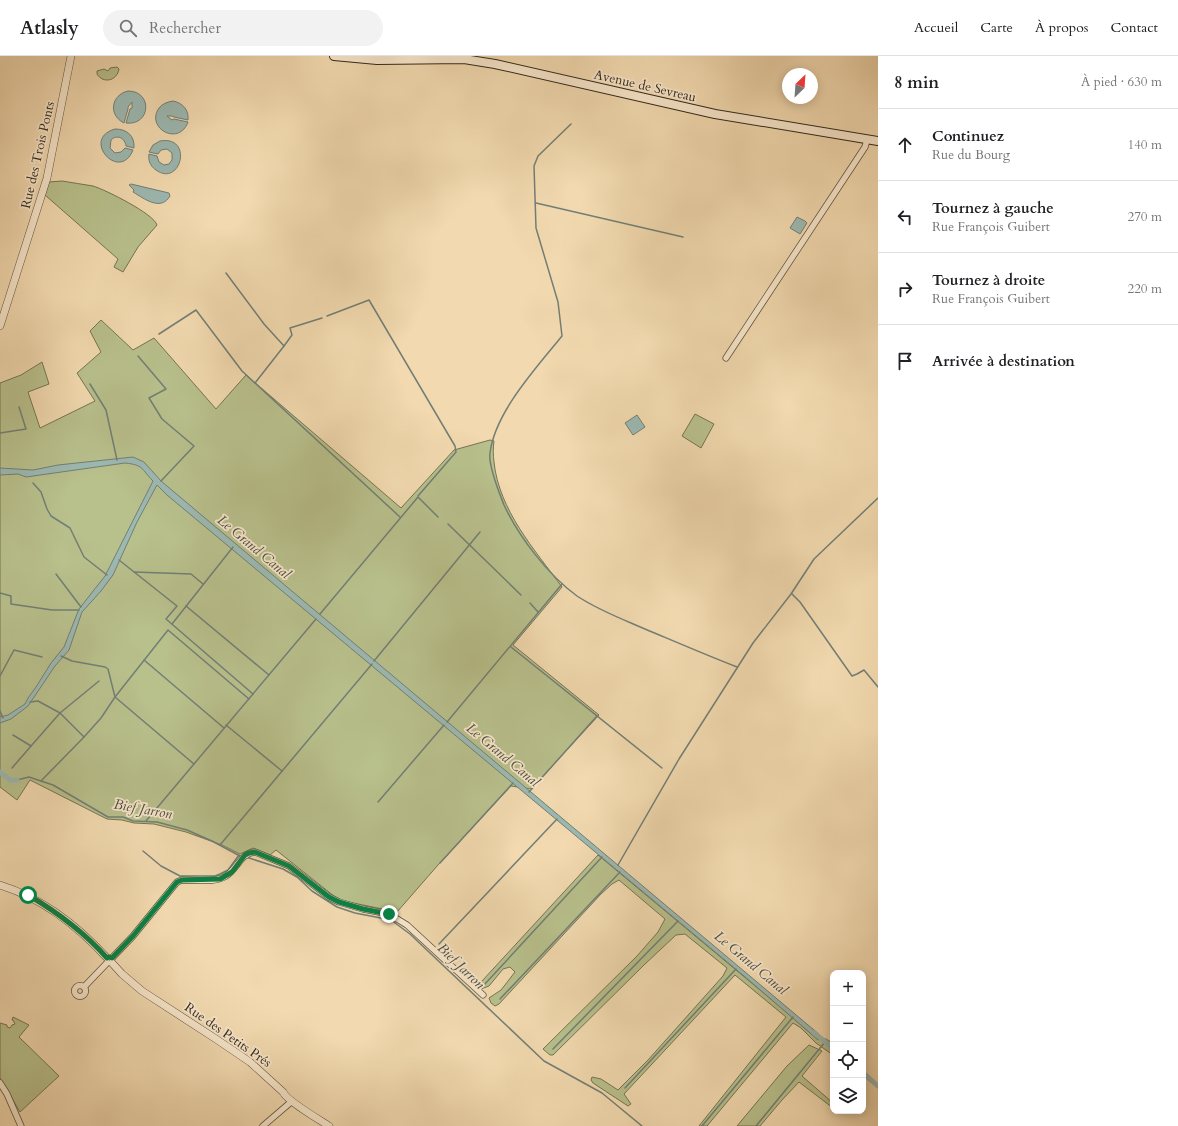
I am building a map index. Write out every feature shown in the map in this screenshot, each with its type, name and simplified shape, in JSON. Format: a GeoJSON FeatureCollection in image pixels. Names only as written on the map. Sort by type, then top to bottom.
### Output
{"type":"FeatureCollection","features":[{"type":"Feature","properties":{"kind":"main road","name":"Avenue de Sevreau"},"geometry":{"type":"LineString","coordinates":[[334,56],[377,60],[441,58],[478,61],[716,114],[878,141]]}},
{"type":"Feature","properties":{"kind":"street","name":"Rue des Trois Ponts"},"geometry":{"type":"LineString","coordinates":[[0,326],[47,178],[71,56]]}},
{"type":"Feature","properties":{"kind":"street"},"geometry":{"type":"LineString","coordinates":[[726,358],[865,147],[867,140]]}},
{"type":"Feature","properties":{"kind":"street"},"geometry":{"type":"LineString","coordinates":[[84,987],[133,936],[177,882],[182,880],[220,879],[232,872],[245,855],[255,852],[289,866],[329,897],[339,902],[396,917],[407,925],[483,996]]}},
{"type":"Feature","properties":{"kind":"street","name":"Rue des Petits Prés"},"geometry":{"type":"LineString","coordinates":[[0,886],[28,895],[48,908],[78,930],[110,960],[122,974],[142,991],[250,1062],[291,1102],[329,1126]]}},
{"type":"Feature","properties":{"kind":"street"},"geometry":{"type":"LineString","coordinates":[[0,1083],[7,1094],[21,1126]]}},
{"type":"Feature","properties":{"kind":"street"},"geometry":{"type":"LineString","coordinates":[[263,1126],[291,1102]]}},
{"type":"Feature","properties":{"kind":"green space"},"geometry":{"type":"Polygon","coordinates":[[[117,67],[119,69],[118,73],[110,80],[103,79],[97,74],[97,71],[104,69],[108,71],[110,68],[117,67]]]}},
{"type":"Feature","properties":{"kind":"green space"},"geometry":{"type":"Polygon","coordinates":[[[62,181],[99,188],[129,203],[154,220],[157,225],[138,247],[123,272],[114,267],[118,259],[45,195],[49,182],[62,181]]]}},
{"type":"Feature","properties":{"kind":"green space"},"geometry":{"type":"Polygon","coordinates":[[[101,320],[133,350],[154,338],[216,409],[246,375],[401,508],[454,450],[490,440],[494,441],[493,456],[497,480],[510,513],[529,543],[562,587],[513,645],[599,715],[531,789],[511,786],[397,912],[339,900],[276,850],[270,855],[253,848],[240,854],[222,845],[186,832],[154,824],[107,819],[30,780],[17,800],[0,787],[0,383],[21,375],[42,362],[49,384],[28,392],[40,428],[95,401],[77,373],[101,352],[90,331],[101,320]]]}},
{"type":"Feature","properties":{"kind":"green space"},"geometry":{"type":"Polygon","coordinates":[[[695,414],[714,424],[701,448],[682,436],[695,414]]]}},
{"type":"Feature","properties":{"kind":"green space"},"geometry":{"type":"Polygon","coordinates":[[[598,855],[818,1040],[826,1039],[830,1042],[830,1053],[793,1023],[707,1126],[699,1126],[786,1017],[735,975],[624,1094],[631,1104],[628,1106],[593,1083],[591,1080],[592,1077],[601,1079],[618,1090],[648,1060],[723,976],[727,968],[685,934],[676,935],[553,1055],[550,1055],[543,1049],[637,956],[658,932],[665,919],[619,880],[601,894],[499,1004],[495,1006],[491,1003],[489,998],[501,990],[515,972],[510,967],[503,969],[489,986],[481,989],[476,985],[482,981],[598,855]]]}},
{"type":"Feature","properties":{"kind":"green space"},"geometry":{"type":"Polygon","coordinates":[[[13,1017],[29,1025],[19,1037],[59,1076],[20,1112],[0,1078],[0,1023],[7,1025],[7,1027],[10,1028],[15,1024],[12,1020],[13,1017]]]}},
{"type":"Feature","properties":{"kind":"green space"},"geometry":{"type":"Polygon","coordinates":[[[809,1045],[822,1051],[802,1076],[830,1100],[830,1106],[799,1082],[760,1126],[737,1126],[787,1066],[809,1045]]]}},
{"type":"Feature","properties":{"kind":"water"},"geometry":{"type":"Polygon","coordinates":[[[128,91],[136,92],[142,96],[146,108],[140,119],[134,122],[126,123],[130,109],[132,108],[132,102],[128,107],[124,123],[115,115],[114,106],[118,97],[122,93],[128,91]]]}},
{"type":"Feature","properties":{"kind":"water"},"geometry":{"type":"Polygon","coordinates":[[[173,101],[180,103],[185,108],[188,120],[167,116],[172,120],[174,119],[188,122],[184,129],[178,133],[171,134],[160,128],[156,122],[156,115],[162,105],[173,101]]]}},
{"type":"Feature","properties":{"kind":"water"},"geometry":{"type":"Polygon","coordinates":[[[115,129],[127,132],[132,137],[134,144],[134,148],[126,146],[124,141],[118,137],[111,140],[110,148],[115,153],[121,152],[125,148],[133,150],[127,159],[120,162],[112,160],[106,156],[102,149],[101,141],[105,134],[115,129]]]}},
{"type":"Feature","properties":{"kind":"water"},"geometry":{"type":"Polygon","coordinates":[[[160,141],[171,141],[177,146],[180,152],[180,160],[177,167],[172,172],[165,174],[152,167],[149,158],[149,154],[157,156],[159,162],[164,165],[169,164],[172,160],[172,153],[167,149],[161,150],[158,154],[149,152],[153,145],[160,141]]]}},
{"type":"Feature","properties":{"kind":"water"},"geometry":{"type":"Polygon","coordinates":[[[131,184],[169,193],[170,196],[162,203],[153,203],[133,192],[134,190],[129,185],[131,184]]]}},
{"type":"Feature","properties":{"kind":"water"},"geometry":{"type":"Polygon","coordinates":[[[797,217],[807,223],[800,234],[790,228],[797,217]]]}},
{"type":"Feature","properties":{"kind":"water"},"geometry":{"type":"Polygon","coordinates":[[[637,415],[645,427],[633,435],[625,423],[637,415]]]}},
{"type":"Feature","properties":{"kind":"water"},"geometry":{"type":"Polygon","coordinates":[[[133,457],[144,462],[161,481],[820,1035],[817,1039],[744,976],[167,495],[157,485],[137,522],[113,575],[82,612],[69,650],[55,666],[28,706],[11,719],[0,723],[0,717],[8,715],[25,704],[51,663],[64,647],[79,609],[105,576],[153,481],[139,466],[125,463],[26,477],[18,474],[0,475],[0,468],[33,470],[58,465],[133,457]]]}},
{"type":"Feature","properties":{"kind":"waterway"},"geometry":{"type":"LineString","coordinates":[[571,124],[538,156],[534,166],[536,228],[558,302],[562,336],[518,391],[500,422],[490,453],[494,479],[510,517],[535,555],[555,577],[577,596],[593,606],[619,618],[737,667]]}},
{"type":"Feature","properties":{"kind":"waterway"},"geometry":{"type":"LineString","coordinates":[[536,203],[683,237]]}},
{"type":"Feature","properties":{"kind":"waterway"},"geometry":{"type":"LineString","coordinates":[[226,273],[264,324],[284,346],[255,383]]}},
{"type":"Feature","properties":{"kind":"waterway"},"geometry":{"type":"LineString","coordinates":[[327,316],[369,300],[455,446],[456,452],[418,496]]}},
{"type":"Feature","properties":{"kind":"waterway"},"geometry":{"type":"LineString","coordinates":[[159,334],[196,310],[242,371],[400,517]]}},
{"type":"Feature","properties":{"kind":"waterway"},"geometry":{"type":"LineString","coordinates":[[284,346],[292,335],[290,328],[322,318]]}},
{"type":"Feature","properties":{"kind":"waterway"},"geometry":{"type":"LineString","coordinates":[[138,356],[166,389],[149,398],[162,419],[194,446],[161,481]]}},
{"type":"Feature","properties":{"kind":"waterway"},"geometry":{"type":"LineString","coordinates":[[90,384],[106,410],[117,460]]}},
{"type":"Feature","properties":{"kind":"waterway"},"geometry":{"type":"LineString","coordinates":[[0,433],[26,429],[19,407]]}},
{"type":"Feature","properties":{"kind":"waterway"},"geometry":{"type":"LineString","coordinates":[[33,483],[41,492],[51,516],[70,528],[84,557],[107,575]]}},
{"type":"Feature","properties":{"kind":"waterway"},"geometry":{"type":"LineString","coordinates":[[320,614],[418,497],[438,517]]}},
{"type":"Feature","properties":{"kind":"waterway"},"geometry":{"type":"LineString","coordinates":[[618,865],[679,759],[753,643],[791,594],[814,559],[878,498]]}},
{"type":"Feature","properties":{"kind":"waterway"},"geometry":{"type":"LineString","coordinates":[[448,524],[521,595]]}},
{"type":"Feature","properties":{"kind":"waterway"},"geometry":{"type":"LineString","coordinates":[[374,661],[480,532]]}},
{"type":"Feature","properties":{"kind":"waterway"},"geometry":{"type":"LineString","coordinates":[[172,624],[233,547]]}},
{"type":"Feature","properties":{"kind":"waterway"},"geometry":{"type":"LineString","coordinates":[[119,560],[177,606],[166,619],[253,694]]}},
{"type":"Feature","properties":{"kind":"waterway"},"geometry":{"type":"LineString","coordinates":[[134,572],[191,574],[203,584]]}},
{"type":"Feature","properties":{"kind":"waterway"},"geometry":{"type":"LineString","coordinates":[[56,574],[81,607]]}},
{"type":"Feature","properties":{"kind":"waterway"},"geometry":{"type":"LineString","coordinates":[[447,722],[562,584]]}},
{"type":"Feature","properties":{"kind":"waterway"},"geometry":{"type":"LineString","coordinates":[[0,593],[11,596],[11,604],[52,610],[79,610]]}},
{"type":"Feature","properties":{"kind":"waterway"},"geometry":{"type":"LineString","coordinates":[[792,594],[800,602],[852,676],[864,670],[878,687]]}},
{"type":"Feature","properties":{"kind":"waterway"},"geometry":{"type":"LineString","coordinates":[[530,603],[538,612]]}},
{"type":"Feature","properties":{"kind":"waterway"},"geometry":{"type":"LineString","coordinates":[[186,606],[269,675]]}},
{"type":"Feature","properties":{"kind":"waterway"},"geometry":{"type":"LineString","coordinates":[[146,821],[316,619]]}},
{"type":"Feature","properties":{"kind":"waterway"},"geometry":{"type":"LineString","coordinates":[[41,781],[101,718],[115,697],[168,630],[249,699]]}},
{"type":"Feature","properties":{"kind":"waterway"},"geometry":{"type":"LineString","coordinates":[[511,647],[662,768]]}},
{"type":"Feature","properties":{"kind":"waterway"},"geometry":{"type":"LineString","coordinates":[[0,676],[14,650],[42,657]]}},
{"type":"Feature","properties":{"kind":"waterway"},"geometry":{"type":"LineString","coordinates":[[61,656],[72,661],[105,667],[108,669],[115,697],[194,764]]}},
{"type":"Feature","properties":{"kind":"waterway"},"geometry":{"type":"LineString","coordinates":[[144,660],[224,728]]}},
{"type":"Feature","properties":{"kind":"waterway"},"geometry":{"type":"LineString","coordinates":[[220,845],[372,664]]}},
{"type":"Feature","properties":{"kind":"waterway"},"geometry":{"type":"LineString","coordinates":[[13,735],[31,746],[60,713],[99,681]]}},
{"type":"Feature","properties":{"kind":"waterway"},"geometry":{"type":"LineString","coordinates":[[30,702],[38,701],[60,713],[84,737]]}},
{"type":"Feature","properties":{"kind":"waterway"},"geometry":{"type":"LineString","coordinates":[[0,711],[3,718]]}},
{"type":"Feature","properties":{"kind":"waterway"},"geometry":{"type":"LineString","coordinates":[[529,792],[597,716]]}},
{"type":"Feature","properties":{"kind":"waterway"},"geometry":{"type":"LineString","coordinates":[[226,725],[282,771]]}},
{"type":"Feature","properties":{"kind":"waterway"},"geometry":{"type":"LineString","coordinates":[[378,802],[444,725]]}},
{"type":"Feature","properties":{"kind":"waterway"},"geometry":{"type":"LineString","coordinates":[[12,768],[31,746]]}},
{"type":"Feature","properties":{"kind":"waterway","name":"Bief Jarron"},"geometry":{"type":"LineString","coordinates":[[0,772],[10,780],[17,780]]}},
{"type":"Feature","properties":{"kind":"waterway","name":"Bief Jarron"},"geometry":{"type":"LineString","coordinates":[[17,780],[29,777],[53,785],[108,817],[123,817],[133,821],[157,822],[187,830],[240,856]]}},
{"type":"Feature","properties":{"kind":"waterway"},"geometry":{"type":"LineString","coordinates":[[440,863],[513,783]]}},
{"type":"Feature","properties":{"kind":"waterway"},"geometry":{"type":"LineString","coordinates":[[439,944],[557,819]]}},
{"type":"Feature","properties":{"kind":"waterway"},"geometry":{"type":"LineString","coordinates":[[143,851],[161,866],[180,876],[215,876],[228,870],[239,855]]}},
{"type":"Feature","properties":{"kind":"waterway","name":"Bief Jarron"},"geometry":{"type":"LineString","coordinates":[[246,857],[283,869],[297,877],[312,891],[337,907],[355,913],[391,920],[410,934],[544,1061],[602,1093],[642,1126]]}},
{"type":"Feature","properties":{"kind":"waterway"},"geometry":{"type":"LineString","coordinates":[[484,985],[602,857]]}},
{"type":"Feature","properties":{"kind":"waterway"},"geometry":{"type":"LineString","coordinates":[[500,999],[620,872]]}},
{"type":"Feature","properties":{"kind":"waterway"},"geometry":{"type":"LineString","coordinates":[[553,1049],[678,921]]}},
{"type":"Feature","properties":{"kind":"waterway"},"geometry":{"type":"LineString","coordinates":[[625,1088],[736,969]]}},
{"type":"Feature","properties":{"kind":"waterway"},"geometry":{"type":"LineString","coordinates":[[702,1126],[793,1017]]}},
{"type":"Feature","properties":{"kind":"waterway","name":"Le Grand Canal"},"geometry":{"type":"LineString","coordinates":[[814,1033],[830,1046]]}},
{"type":"Feature","properties":{"kind":"waterway"},"geometry":{"type":"LineString","coordinates":[[756,1126],[825,1042]]}},
{"type":"Feature","properties":{"kind":"waterway","name":"Le Grand Canal"},"geometry":{"type":"LineString","coordinates":[[866,1076],[878,1086]]}},
{"type":"Feature","properties":{"kind":"route"},"geometry":{"type":"LineString","coordinates":[[28,895],[58,914],[78,930],[107,958],[112,958],[133,936],[179,880],[220,879],[232,872],[245,855],[255,852],[289,866],[329,897],[339,902],[363,909],[389,914]]}}]}
